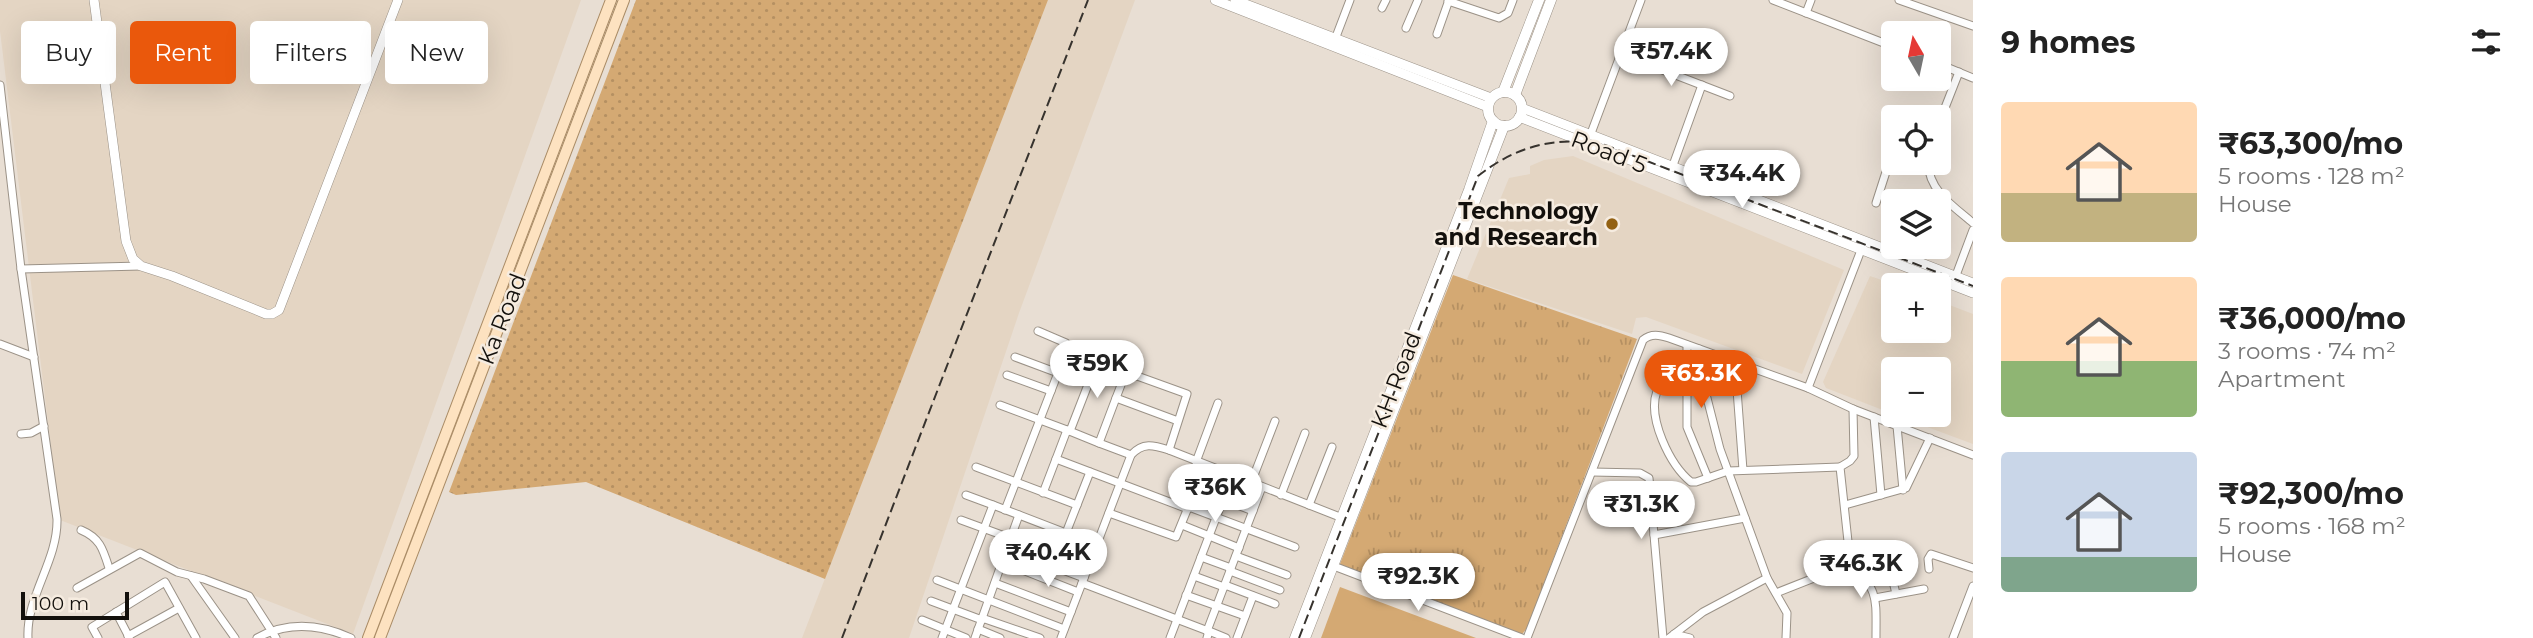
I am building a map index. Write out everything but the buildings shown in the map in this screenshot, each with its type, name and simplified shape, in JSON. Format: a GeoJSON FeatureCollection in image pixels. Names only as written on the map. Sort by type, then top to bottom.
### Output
{"type":"FeatureCollection","features":[{"type":"Feature","properties":{"kind":"main road","name":"Ka Road"},"geometry":{"type":"LineString","coordinates":[[597,54],[611,0]]}},
{"type":"Feature","properties":{"kind":"main road","name":"Ka Road"},"geometry":{"type":"LineString","coordinates":[[380,638],[597,54],[624,0]]}},
{"type":"Feature","properties":{"kind":"main road"},"geometry":{"type":"LineString","coordinates":[[1503,92],[1515,95],[1520,101],[1521,113],[1513,124],[1504,126],[1493,121],[1489,115],[1489,103],[1503,92],[1539,0]]}},
{"type":"Feature","properties":{"kind":"main road"},"geometry":{"type":"LineString","coordinates":[[1515,95],[1550,0]]}},
{"type":"Feature","properties":{"kind":"main road","name":"KH Road"},"geometry":{"type":"LineString","coordinates":[[1346,519],[1493,121]]}},
{"type":"Feature","properties":{"kind":"main road","name":"KH Road"},"geometry":{"type":"LineString","coordinates":[[1295,638],[1328,564],[1504,126]]}},
{"type":"Feature","properties":{"kind":"main road","name":"Ka Road"},"geometry":{"type":"LineString","coordinates":[[368,638],[499,312]]}},
{"type":"Feature","properties":{"kind":"main road","name":"KH Road"},"geometry":{"type":"LineString","coordinates":[[1305,638],[1328,564]]}},
{"type":"Feature","properties":{"kind":"street"},"geometry":{"type":"LineString","coordinates":[[94,0],[127,241],[133,259],[141,266]]}},
{"type":"Feature","properties":{"kind":"street"},"geometry":{"type":"LineString","coordinates":[[21,269],[141,266],[266,314],[279,310],[398,0]]}},
{"type":"Feature","properties":{"kind":"street"},"geometry":{"type":"LineString","coordinates":[[1215,0],[1334,42]]}},
{"type":"Feature","properties":{"kind":"street"},"geometry":{"type":"LineString","coordinates":[[1235,0],[1489,103]]}},
{"type":"Feature","properties":{"kind":"street"},"geometry":{"type":"LineString","coordinates":[[1334,42],[1350,0]]}},
{"type":"Feature","properties":{"kind":"street"},"geometry":{"type":"LineString","coordinates":[[1406,28],[1418,0]]}},
{"type":"Feature","properties":{"kind":"street"},"geometry":{"type":"LineString","coordinates":[[1437,34],[1449,1],[1499,18],[1507,13],[1513,0]]}},
{"type":"Feature","properties":{"kind":"street"},"geometry":{"type":"LineString","coordinates":[[1590,136],[1641,0]]}},
{"type":"Feature","properties":{"kind":"street"},"geometry":{"type":"LineString","coordinates":[[1773,0],[1881,42]]}},
{"type":"Feature","properties":{"kind":"street"},"geometry":{"type":"LineString","coordinates":[[1806,13],[1811,0]]}},
{"type":"Feature","properties":{"kind":"street"},"geometry":{"type":"LineString","coordinates":[[1899,0],[1973,26]]}},
{"type":"Feature","properties":{"kind":"street"},"geometry":{"type":"LineString","coordinates":[[1621,54],[1731,96]]}},
{"type":"Feature","properties":{"kind":"street"},"geometry":{"type":"LineString","coordinates":[[1951,69],[1973,78]]}},
{"type":"Feature","properties":{"kind":"street"},"geometry":{"type":"LineString","coordinates":[[1946,105],[1959,72]]}},
{"type":"Feature","properties":{"kind":"street"},"geometry":{"type":"LineString","coordinates":[[0,85],[21,269],[57,532],[30,614],[28,638]]}},
{"type":"Feature","properties":{"kind":"street"},"geometry":{"type":"LineString","coordinates":[[1672,168],[1702,85]]}},
{"type":"Feature","properties":{"kind":"street","name":"Road 5"},"geometry":{"type":"LineString","coordinates":[[1521,113],[1590,136],[1863,245]]}},
{"type":"Feature","properties":{"kind":"street","name":"Road 5"},"geometry":{"type":"LineString","coordinates":[[1521,113],[1954,280],[1973,283]]}},
{"type":"Feature","properties":{"kind":"street"},"geometry":{"type":"LineString","coordinates":[[1876,203],[1885,175]]}},
{"type":"Feature","properties":{"kind":"street"},"geometry":{"type":"LineString","coordinates":[[1929,175],[1934,188],[1973,223]]}},
{"type":"Feature","properties":{"kind":"street"},"geometry":{"type":"LineString","coordinates":[[1954,280],[1973,230]]}},
{"type":"Feature","properties":{"kind":"street"},"geometry":{"type":"LineString","coordinates":[[1808,388],[1863,245]]}},
{"type":"Feature","properties":{"kind":"street","name":"Road 5"},"geometry":{"type":"LineString","coordinates":[[1954,280],[1973,293]]}},
{"type":"Feature","properties":{"kind":"street"},"geometry":{"type":"LineString","coordinates":[[1005,510],[1068,344],[1038,331]]}},
{"type":"Feature","properties":{"kind":"street"},"geometry":{"type":"LineString","coordinates":[[1328,564],[1525,638],[1643,340],[1653,335],[1808,388],[1881,420]]}},
{"type":"Feature","properties":{"kind":"street"},"geometry":{"type":"LineString","coordinates":[[0,344],[34,357]]}},
{"type":"Feature","properties":{"kind":"street"},"geometry":{"type":"LineString","coordinates":[[1687,345],[1687,427],[1708,478]]}},
{"type":"Feature","properties":{"kind":"street"},"geometry":{"type":"LineString","coordinates":[[1699,349],[1708,406],[1720,449],[1767,578],[1787,613],[1786,638]]}},
{"type":"Feature","properties":{"kind":"street"},"geometry":{"type":"LineString","coordinates":[[1015,357],[1058,373]]}},
{"type":"Feature","properties":{"kind":"street"},"geometry":{"type":"LineString","coordinates":[[1043,493],[1098,359]]}},
{"type":"Feature","properties":{"kind":"street"},"geometry":{"type":"LineString","coordinates":[[1735,363],[1743,470]]}},
{"type":"Feature","properties":{"kind":"street"},"geometry":{"type":"LineString","coordinates":[[1099,443],[1126,372],[1141,375],[1187,394],[1168,450]]}},
{"type":"Feature","properties":{"kind":"street"},"geometry":{"type":"LineString","coordinates":[[1007,375],[1051,391]]}},
{"type":"Feature","properties":{"kind":"street"},"geometry":{"type":"LineString","coordinates":[[1687,387],[1657,391],[1655,396],[1658,433],[1688,480],[1696,482],[1728,471],[1840,467],[1854,456],[1853,409]]}},
{"type":"Feature","properties":{"kind":"street"},"geometry":{"type":"LineString","coordinates":[[1116,398],[1178,421]]}},
{"type":"Feature","properties":{"kind":"street"},"geometry":{"type":"LineString","coordinates":[[1196,462],[1219,403]]}},
{"type":"Feature","properties":{"kind":"street"},"geometry":{"type":"LineString","coordinates":[[1000,405],[1131,455]]}},
{"type":"Feature","properties":{"kind":"street"},"geometry":{"type":"LineString","coordinates":[[1874,417],[1881,495]]}},
{"type":"Feature","properties":{"kind":"street"},"geometry":{"type":"LineString","coordinates":[[1251,483],[1275,421]]}},
{"type":"Feature","properties":{"kind":"street"},"geometry":{"type":"LineString","coordinates":[[21,434],[31,433],[44,426]]}},
{"type":"Feature","properties":{"kind":"street"},"geometry":{"type":"LineString","coordinates":[[1897,427],[1903,490]]}},
{"type":"Feature","properties":{"kind":"street"},"geometry":{"type":"LineString","coordinates":[[1900,427],[1973,455]]}},
{"type":"Feature","properties":{"kind":"street"},"geometry":{"type":"LineString","coordinates":[[1281,495],[1305,433]]}},
{"type":"Feature","properties":{"kind":"street"},"geometry":{"type":"LineString","coordinates":[[1845,505],[1903,490],[1909,486],[1930,438]]}},
{"type":"Feature","properties":{"kind":"street"},"geometry":{"type":"LineString","coordinates":[[1061,638],[1131,455],[1147,444],[1346,519]]}},
{"type":"Feature","properties":{"kind":"street"},"geometry":{"type":"LineString","coordinates":[[1309,505],[1332,447]]}},
{"type":"Feature","properties":{"kind":"street"},"geometry":{"type":"LineString","coordinates":[[1056,459],[1295,547]]}},
{"type":"Feature","properties":{"kind":"street"},"geometry":{"type":"LineString","coordinates":[[1109,513],[1172,538],[1178,536],[1205,466]]}},
{"type":"Feature","properties":{"kind":"street"},"geometry":{"type":"LineString","coordinates":[[976,467],[1077,506]]}},
{"type":"Feature","properties":{"kind":"street"},"geometry":{"type":"LineString","coordinates":[[1776,593],[1847,565],[1850,560],[1840,467]]}},
{"type":"Feature","properties":{"kind":"street"},"geometry":{"type":"LineString","coordinates":[[1066,533],[1090,472]]}},
{"type":"Feature","properties":{"kind":"street"},"geometry":{"type":"LineString","coordinates":[[1592,472],[1646,474],[1650,484],[1663,638]]}},
{"type":"Feature","properties":{"kind":"street"},"geometry":{"type":"LineString","coordinates":[[1170,638],[1232,476]]}},
{"type":"Feature","properties":{"kind":"street"},"geometry":{"type":"LineString","coordinates":[[1208,633],[1262,487]]}},
{"type":"Feature","properties":{"kind":"street"},"geometry":{"type":"LineString","coordinates":[[1196,489],[1253,511]]}},
{"type":"Feature","properties":{"kind":"street"},"geometry":{"type":"LineString","coordinates":[[966,495],[1097,545]]}},
{"type":"Feature","properties":{"kind":"street"},"geometry":{"type":"LineString","coordinates":[[944,634],[993,505]]}},
{"type":"Feature","properties":{"kind":"street"},"geometry":{"type":"LineString","coordinates":[[975,638],[1019,515]]}},
{"type":"Feature","properties":{"kind":"street"},"geometry":{"type":"LineString","coordinates":[[1654,536],[1745,518]]}},
{"type":"Feature","properties":{"kind":"street"},"geometry":{"type":"LineString","coordinates":[[961,520],[1090,561]]}},
{"type":"Feature","properties":{"kind":"street"},"geometry":{"type":"LineString","coordinates":[[1182,525],[1287,575]]}},
{"type":"Feature","properties":{"kind":"street"},"geometry":{"type":"LineString","coordinates":[[81,530],[91,534],[100,543],[109,568]]}},
{"type":"Feature","properties":{"kind":"street"},"geometry":{"type":"LineString","coordinates":[[1850,549],[1871,550],[1876,554],[1891,572],[1896,594]]}},
{"type":"Feature","properties":{"kind":"street"},"geometry":{"type":"LineString","coordinates":[[1006,551],[1012,551],[1208,633],[1226,638]]}},
{"type":"Feature","properties":{"kind":"street"},"geometry":{"type":"LineString","coordinates":[[77,588],[140,553],[177,572],[249,596],[276,638]]}},
{"type":"Feature","properties":{"kind":"street"},"geometry":{"type":"LineString","coordinates":[[1928,569],[1931,554],[1973,568]]}},
{"type":"Feature","properties":{"kind":"street"},"geometry":{"type":"LineString","coordinates":[[1201,557],[1280,590]]}},
{"type":"Feature","properties":{"kind":"street"},"geometry":{"type":"LineString","coordinates":[[1850,560],[1869,582],[1875,598],[1876,638]]}},
{"type":"Feature","properties":{"kind":"street"},"geometry":{"type":"LineString","coordinates":[[1002,562],[1079,592]]}},
{"type":"Feature","properties":{"kind":"street"},"geometry":{"type":"LineString","coordinates":[[191,575],[235,638]]}},
{"type":"Feature","properties":{"kind":"street"},"geometry":{"type":"LineString","coordinates":[[1194,576],[1275,604]]}},
{"type":"Feature","properties":{"kind":"street"},"geometry":{"type":"LineString","coordinates":[[1671,636],[1703,612],[1767,578]]}},
{"type":"Feature","properties":{"kind":"street"},"geometry":{"type":"LineString","coordinates":[[937,580],[1064,629]]}},
{"type":"Feature","properties":{"kind":"street"},"geometry":{"type":"LineString","coordinates":[[98,638],[92,627],[165,582],[194,637]]}},
{"type":"Feature","properties":{"kind":"street"},"geometry":{"type":"LineString","coordinates":[[995,583],[1071,612]]}},
{"type":"Feature","properties":{"kind":"street"},"geometry":{"type":"LineString","coordinates":[[1953,638],[1973,586]]}},
{"type":"Feature","properties":{"kind":"street"},"geometry":{"type":"LineString","coordinates":[[1875,598],[1924,589]]}},
{"type":"Feature","properties":{"kind":"street"},"geometry":{"type":"LineString","coordinates":[[1186,595],[1245,616]]}},
{"type":"Feature","properties":{"kind":"street"},"geometry":{"type":"LineString","coordinates":[[1237,638],[1253,596]]}},
{"type":"Feature","properties":{"kind":"street"},"geometry":{"type":"LineString","coordinates":[[931,601],[1040,638]]}},
{"type":"Feature","properties":{"kind":"street"},"geometry":{"type":"LineString","coordinates":[[116,612],[129,637],[179,608]]}},
{"type":"Feature","properties":{"kind":"street"},"geometry":{"type":"LineString","coordinates":[[922,620],[944,634],[966,638]]}},
{"type":"Feature","properties":{"kind":"street"},"geometry":{"type":"LineString","coordinates":[[257,638],[271,630],[313,626],[351,638]]}},
{"type":"Feature","properties":{"kind":"street"},"geometry":{"type":"LineString","coordinates":[[978,629],[1000,638]]}},
{"type":"Feature","properties":{"kind":"street"},"geometry":{"type":"LineString","coordinates":[[1671,636],[1690,638]]}},
{"type":"Feature","properties":{"kind":"shaded area"},"geometry":{"type":"Polygon","coordinates":[[[0,0],[581,0],[353,634],[60,520],[0,31],[0,0]]]}},
{"type":"Feature","properties":{"kind":"shaded area"},"geometry":{"type":"Polygon","coordinates":[[[1048,0],[1135,0],[1019,313],[909,638],[802,638],[1048,0]]]}},
{"type":"Feature","properties":{"kind":"shaded area","name":"Technology and Research"},"geometry":{"type":"Polygon","coordinates":[[[1573,156],[1844,270],[1802,374],[1646,317],[1636,318],[1632,334],[1467,279],[1509,178],[1530,174],[1530,166],[1544,160],[1573,156]]]}},
{"type":"Feature","properties":{"kind":"shaded area"},"geometry":{"type":"Polygon","coordinates":[[[1870,276],[1881,280],[1881,343],[1951,343],[1951,306],[1973,314],[1973,444],[1927,427],[1951,427],[1951,357],[1881,357],[1881,409],[1826,388],[1823,382],[1870,276]]]}},
{"type":"Feature","properties":{"kind":"green space"},"geometry":{"type":"Polygon","coordinates":[[[636,0],[1048,0],[825,579],[586,482],[456,495],[449,492],[636,0]]]}},
{"type":"Feature","properties":{"kind":"green space"},"geometry":{"type":"Polygon","coordinates":[[[1453,275],[1637,339],[1527,628],[1519,638],[1338,569],[1453,275]]]}},
{"type":"Feature","properties":{"kind":"green space"},"geometry":{"type":"Polygon","coordinates":[[[1340,587],[1476,638],[1321,638],[1340,587]]]}},
{"type":"Feature","properties":{"kind":"railway"},"geometry":{"type":"LineString","coordinates":[[842,638],[1088,0]]}},
{"type":"Feature","properties":{"kind":"railway"},"geometry":{"type":"LineString","coordinates":[[1299,638],[1478,176],[1507,157],[1522,150],[1570,141],[1605,145],[1973,286]]}},
{"type":"Feature","properties":{"kind":"place","name":"Technology and Research"},"geometry":{"type":"Point","coordinates":[1612,224]}}]}
